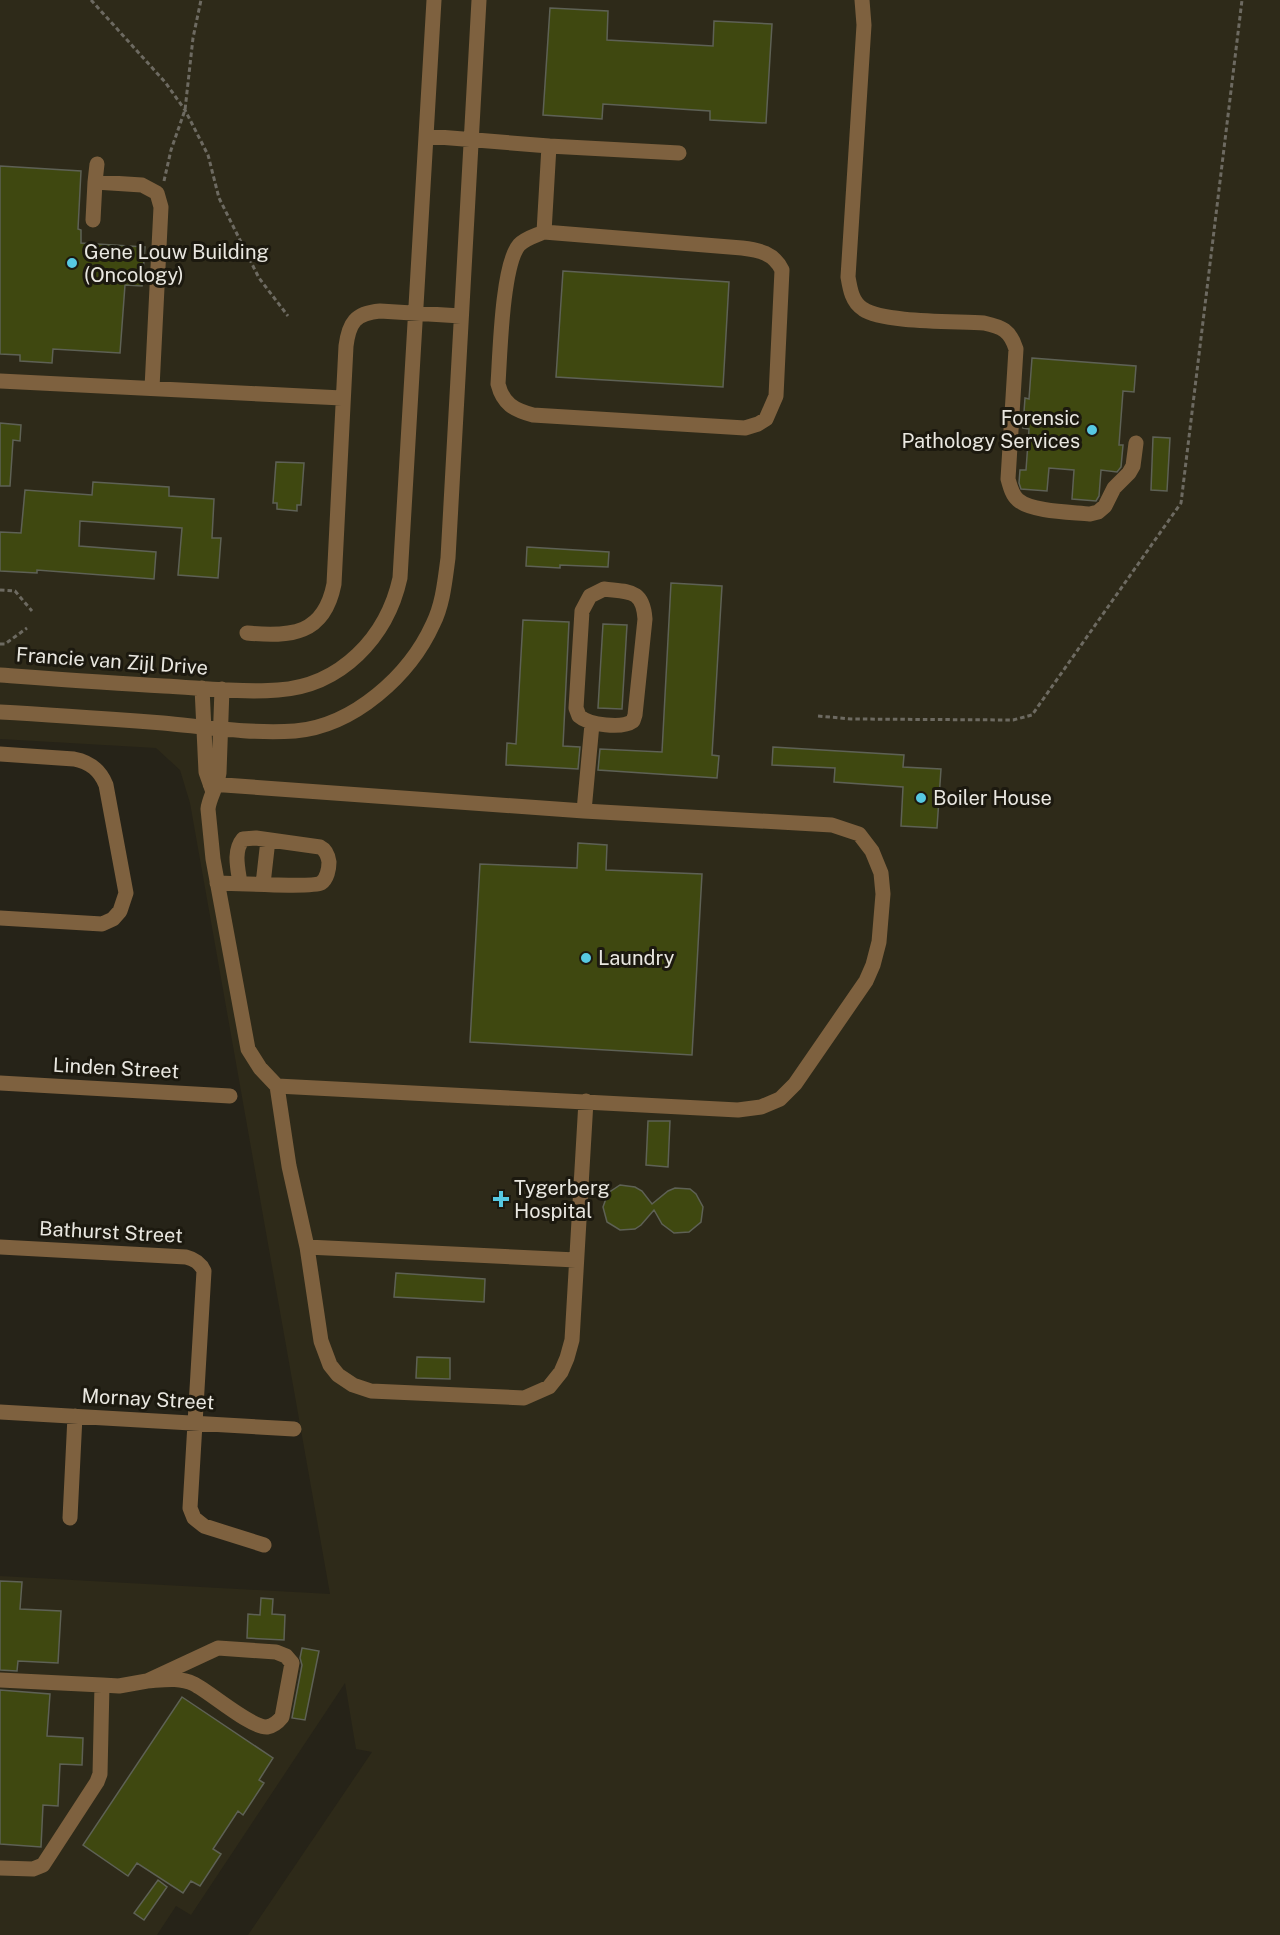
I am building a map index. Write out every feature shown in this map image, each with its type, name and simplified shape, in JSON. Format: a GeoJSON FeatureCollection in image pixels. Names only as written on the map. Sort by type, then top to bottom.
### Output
{"type":"FeatureCollection","features":[{"type":"Feature","properties":{"kind":"street","name":"Francie van Zijl Drive"},"geometry":{"type":"LineString","coordinates":[[0,675],[202,688],[278,690],[301,686],[323,678],[355,658],[377,634],[397,592],[400,578],[434,0]]}},
{"type":"Feature","properties":{"kind":"street"},"geometry":{"type":"LineString","coordinates":[[0,712],[203,727],[295,730],[323,725],[352,711],[385,690],[412,661],[434,623],[444,587],[448,558],[479,0]]}},
{"type":"Feature","properties":{"kind":"street"},"geometry":{"type":"LineString","coordinates":[[862,0],[864,25],[848,277],[851,295],[862,309],[879,317],[984,323],[999,326],[1012,336],[1016,349],[1008,478],[1011,491],[1018,500],[1029,506],[1090,514],[1098,512],[1105,506],[1114,488],[1133,466],[1136,443]]}},
{"type":"Feature","properties":{"kind":"street"},"geometry":{"type":"LineString","coordinates":[[426,136],[679,153]]}},
{"type":"Feature","properties":{"kind":"street"},"geometry":{"type":"LineString","coordinates":[[544,232],[549,146]]}},
{"type":"Feature","properties":{"kind":"street"},"geometry":{"type":"LineString","coordinates":[[93,220],[97,164]]}},
{"type":"Feature","properties":{"kind":"street"},"geometry":{"type":"LineString","coordinates":[[95,182],[142,185],[157,193],[161,207],[152,388]]}},
{"type":"Feature","properties":{"kind":"street"},"geometry":{"type":"LineString","coordinates":[[544,232],[742,248],[769,255],[778,261],[782,270],[776,396],[766,418],[758,424],[745,428],[533,415],[519,412],[508,405],[501,396],[498,384],[508,269],[518,247],[526,239],[544,232]]}},
{"type":"Feature","properties":{"kind":"street"},"geometry":{"type":"LineString","coordinates":[[247,633],[277,635],[304,630],[325,610],[331,597],[334,584],[342,398],[347,340],[352,323],[366,312],[380,311],[461,316]]}},
{"type":"Feature","properties":{"kind":"street"},"geometry":{"type":"LineString","coordinates":[[0,381],[342,398]]}},
{"type":"Feature","properties":{"kind":"street"},"geometry":{"type":"LineString","coordinates":[[604,589],[632,592],[639,596],[642,602],[645,619],[635,715],[633,721],[624,725],[592,723],[579,716],[576,708],[582,611],[590,596],[595,592],[604,589]]}},
{"type":"Feature","properties":{"kind":"street"},"geometry":{"type":"LineString","coordinates":[[202,688],[206,772],[214,788]]}},
{"type":"Feature","properties":{"kind":"street"},"geometry":{"type":"LineString","coordinates":[[222,689],[214,788],[208,803],[217,883],[248,1049],[260,1068],[277,1086],[289,1166],[307,1247],[321,1341],[330,1365],[339,1375],[353,1385],[371,1391],[519,1399],[549,1387],[561,1372],[572,1340],[586,1101]]}},
{"type":"Feature","properties":{"kind":"street"},"geometry":{"type":"LineString","coordinates":[[584,811],[592,723]]}},
{"type":"Feature","properties":{"kind":"street"},"geometry":{"type":"LineString","coordinates":[[0,754],[74,759],[94,766],[106,785],[126,893],[120,911],[113,919],[102,924],[0,918]]}},
{"type":"Feature","properties":{"kind":"street"},"geometry":{"type":"LineString","coordinates":[[214,788],[832,825],[859,834],[872,851],[881,873],[883,894],[879,942],[866,981],[807,1069],[780,1099],[761,1107],[738,1110],[277,1086]]}},
{"type":"Feature","properties":{"kind":"street"},"geometry":{"type":"LineString","coordinates":[[217,883],[240,884],[318,885],[326,878],[328,856],[320,847],[243,839],[237,855],[240,884]]}},
{"type":"Feature","properties":{"kind":"street"},"geometry":{"type":"LineString","coordinates":[[263,884],[268,840]]}},
{"type":"Feature","properties":{"kind":"street","name":"Linden Street"},"geometry":{"type":"LineString","coordinates":[[0,1083],[230,1096]]}},
{"type":"Feature","properties":{"kind":"street","name":"Bathurst Street"},"geometry":{"type":"LineString","coordinates":[[0,1247],[186,1257],[197,1261],[204,1271],[195,1423]]}},
{"type":"Feature","properties":{"kind":"street"},"geometry":{"type":"LineString","coordinates":[[307,1247],[576,1260]]}},
{"type":"Feature","properties":{"kind":"street","name":"Mornay Street"},"geometry":{"type":"LineString","coordinates":[[0,1412],[294,1429]]}},
{"type":"Feature","properties":{"kind":"street"},"geometry":{"type":"LineString","coordinates":[[70,1518],[75,1416]]}},
{"type":"Feature","properties":{"kind":"street"},"geometry":{"type":"LineString","coordinates":[[195,1423],[189,1495],[194,1518],[204,1526],[264,1545]]}},
{"type":"Feature","properties":{"kind":"street"},"geometry":{"type":"LineString","coordinates":[[0,1680],[119,1686],[172,1679],[195,1684],[255,1724],[267,1727],[279,1722],[282,1717],[292,1663],[286,1656],[276,1652],[218,1648],[147,1681]]}},
{"type":"Feature","properties":{"kind":"street"},"geometry":{"type":"LineString","coordinates":[[0,1868],[33,1869],[43,1865],[97,1782],[101,1764],[102,1685]]}},
{"type":"Feature","properties":{"kind":"path"},"geometry":{"type":"LineString","coordinates":[[91,0],[165,82],[185,110],[208,155],[219,198],[259,278],[288,316]]}},
{"type":"Feature","properties":{"kind":"path"},"geometry":{"type":"LineString","coordinates":[[157,193],[164,182],[171,150],[185,110],[193,38],[201,0]]}},
{"type":"Feature","properties":{"kind":"path"},"geometry":{"type":"LineString","coordinates":[[0,590],[15,591],[32,610]]}},
{"type":"Feature","properties":{"kind":"path"},"geometry":{"type":"LineString","coordinates":[[0,644],[5,644],[27,628]]}},
{"type":"Feature","properties":{"kind":"shaded area"},"geometry":{"type":"Polygon","coordinates":[[[0,0],[1280,0],[1280,1935],[248,1935],[372,1752],[356,1749],[345,1683],[191,1915],[176,1906],[157,1935],[0,1935],[0,1576],[330,1594],[190,803],[180,770],[156,748],[0,739],[0,0]]]}},
{"type":"Feature","properties":{"kind":"building"},"geometry":{"type":"Polygon","coordinates":[[[550,8],[608,11],[607,40],[713,46],[714,21],[772,24],[766,123],[710,120],[710,111],[603,104],[602,119],[543,115],[550,8]]]}},
{"type":"Feature","properties":{"kind":"building","name":"Gene Louw Building (Oncology)"},"geometry":{"type":"Polygon","coordinates":[[[0,166],[81,171],[78,229],[81,230],[81,243],[145,247],[142,286],[125,285],[120,353],[53,349],[52,363],[20,361],[20,355],[0,354],[0,166]]]}},
{"type":"Feature","properties":{"kind":"building"},"geometry":{"type":"Polygon","coordinates":[[[563,271],[729,282],[723,387],[556,377],[563,271]]]}},
{"type":"Feature","properties":{"kind":"building","name":"Forensic Pathology Services"},"geometry":{"type":"Polygon","coordinates":[[[1032,358],[1136,366],[1134,392],[1123,391],[1119,445],[1123,445],[1121,467],[1117,472],[1101,470],[1099,496],[1096,501],[1072,499],[1074,470],[1049,468],[1047,491],[1021,489],[1020,470],[1026,470],[1029,429],[1023,428],[1025,398],[1029,399],[1032,358]]]}},
{"type":"Feature","properties":{"kind":"building"},"geometry":{"type":"Polygon","coordinates":[[[0,423],[21,425],[20,441],[13,440],[10,486],[0,486],[0,423]]]}},
{"type":"Feature","properties":{"kind":"building"},"geometry":{"type":"Polygon","coordinates":[[[1153,437],[1170,438],[1167,491],[1151,490],[1153,437]]]}},
{"type":"Feature","properties":{"kind":"building"},"geometry":{"type":"Polygon","coordinates":[[[276,462],[304,463],[301,505],[297,505],[297,511],[277,509],[277,503],[273,503],[276,462]]]}},
{"type":"Feature","properties":{"kind":"building"},"geometry":{"type":"Polygon","coordinates":[[[93,482],[169,487],[169,496],[214,499],[212,538],[221,538],[218,578],[178,575],[182,528],[80,521],[79,546],[156,552],[154,579],[37,570],[37,573],[0,571],[0,532],[21,533],[25,490],[92,495],[93,482]]]}},
{"type":"Feature","properties":{"kind":"building"},"geometry":{"type":"Polygon","coordinates":[[[527,547],[609,552],[608,567],[526,566],[527,547]]]}},
{"type":"Feature","properties":{"kind":"building"},"geometry":{"type":"Polygon","coordinates":[[[671,583],[722,586],[712,755],[719,756],[717,778],[598,770],[600,749],[662,752],[671,583]]]}},
{"type":"Feature","properties":{"kind":"building"},"geometry":{"type":"Polygon","coordinates":[[[523,620],[569,622],[563,746],[580,747],[578,769],[506,765],[507,743],[516,744],[523,620]]]}},
{"type":"Feature","properties":{"kind":"building"},"geometry":{"type":"Polygon","coordinates":[[[603,624],[627,625],[622,709],[598,708],[603,624]]]}},
{"type":"Feature","properties":{"kind":"building"},"geometry":{"type":"Polygon","coordinates":[[[773,747],[904,755],[903,767],[941,769],[937,828],[901,826],[903,787],[834,782],[835,768],[772,765],[773,747]]]}},
{"type":"Feature","properties":{"kind":"building","name":"Laundry"},"geometry":{"type":"Polygon","coordinates":[[[578,843],[607,845],[606,870],[702,874],[692,1055],[470,1042],[480,864],[577,868],[578,843]]]}},
{"type":"Feature","properties":{"kind":"building"},"geometry":{"type":"Polygon","coordinates":[[[648,1121],[670,1121],[668,1167],[646,1165],[648,1121]]]}},
{"type":"Feature","properties":{"kind":"building"},"geometry":{"type":"Polygon","coordinates":[[[620,1185],[635,1187],[642,1191],[652,1204],[675,1188],[690,1189],[696,1194],[703,1207],[701,1222],[689,1232],[674,1233],[662,1224],[654,1210],[635,1229],[620,1230],[607,1222],[603,1207],[608,1193],[620,1185]]]}},
{"type":"Feature","properties":{"kind":"building"},"geometry":{"type":"Polygon","coordinates":[[[396,1273],[485,1279],[484,1302],[394,1297],[396,1273]]]}},
{"type":"Feature","properties":{"kind":"building"},"geometry":{"type":"Polygon","coordinates":[[[417,1357],[450,1358],[450,1379],[416,1378],[417,1357]]]}},
{"type":"Feature","properties":{"kind":"building"},"geometry":{"type":"Polygon","coordinates":[[[0,1581],[22,1582],[20,1609],[61,1611],[58,1663],[18,1661],[17,1671],[0,1670],[0,1581]]]}},
{"type":"Feature","properties":{"kind":"building"},"geometry":{"type":"Polygon","coordinates":[[[261,1598],[273,1599],[272,1614],[285,1615],[284,1640],[247,1638],[248,1614],[260,1615],[261,1598]]]}},
{"type":"Feature","properties":{"kind":"building"},"geometry":{"type":"Polygon","coordinates":[[[302,1648],[319,1651],[305,1720],[292,1718],[302,1665],[300,1658],[302,1648]]]}},
{"type":"Feature","properties":{"kind":"building"},"geometry":{"type":"Polygon","coordinates":[[[0,1690],[50,1694],[47,1736],[83,1738],[82,1765],[60,1764],[58,1806],[43,1805],[41,1847],[0,1844],[0,1690]]]}},
{"type":"Feature","properties":{"kind":"building"},"geometry":{"type":"Polygon","coordinates":[[[182,1697],[273,1758],[259,1780],[264,1783],[243,1815],[238,1811],[213,1849],[221,1854],[200,1886],[191,1881],[183,1893],[137,1863],[128,1876],[83,1845],[182,1697]]]}},
{"type":"Feature","properties":{"kind":"building"},"geometry":{"type":"Polygon","coordinates":[[[158,1880],[167,1887],[144,1920],[134,1913],[158,1880]]]}},
{"type":"Feature","properties":{"kind":"place","name":"Gene Louw Building (Oncology)"},"geometry":{"type":"Point","coordinates":[72,263]}},
{"type":"Feature","properties":{"kind":"place","name":"Forensic Pathology Services"},"geometry":{"type":"Point","coordinates":[1092,430]}},
{"type":"Feature","properties":{"kind":"place","name":"Boiler House"},"geometry":{"type":"Point","coordinates":[921,798]}},
{"type":"Feature","properties":{"kind":"place","name":"Laundry"},"geometry":{"type":"Point","coordinates":[586,958]}},
{"type":"Feature","properties":{"kind":"place","name":"Tygerberg Hospital"},"geometry":{"type":"Point","coordinates":[501,1199]}}]}
